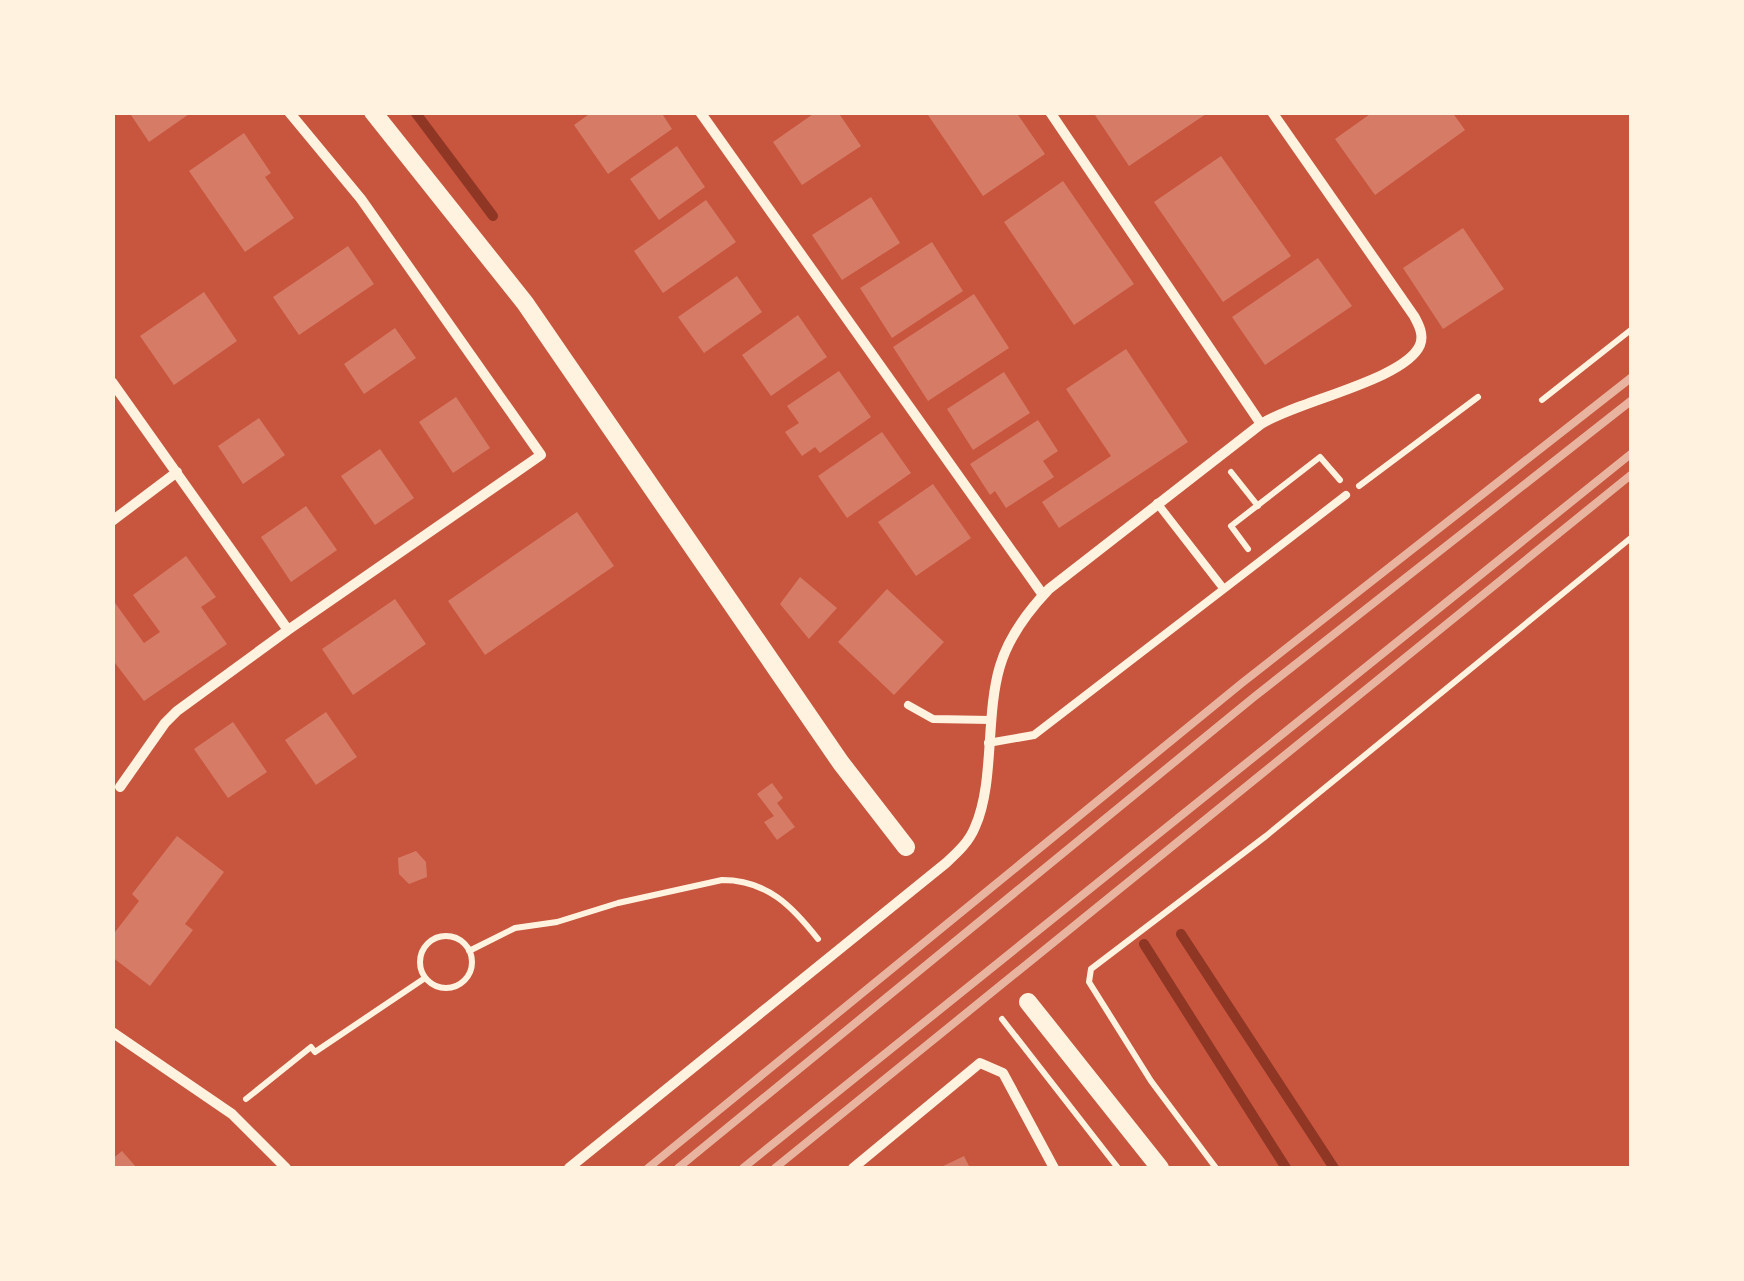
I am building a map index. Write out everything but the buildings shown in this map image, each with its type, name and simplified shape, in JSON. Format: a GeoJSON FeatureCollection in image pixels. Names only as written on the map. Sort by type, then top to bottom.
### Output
{"type":"FeatureCollection","features":[{"type":"Feature","properties":{"kind":"street"},"geometry":{"type":"LineString","coordinates":[[120,787],[177,711],[541,456],[361,199],[289,112]]}},
{"type":"Feature","properties":{"kind":"street"},"geometry":{"type":"LineString","coordinates":[[373,112],[535,317],[820,732],[906,847]]}},
{"type":"Feature","properties":{"kind":"street"},"geometry":{"type":"LineString","coordinates":[[700,112],[1043,596]]}},
{"type":"Feature","properties":{"kind":"street"},"geometry":{"type":"LineString","coordinates":[[1050,112],[1261,424]]}},
{"type":"Feature","properties":{"kind":"street"},"geometry":{"type":"LineString","coordinates":[[569,1168],[946,864],[965,844],[976,826],[982,802],[999,669],[1009,641],[1043,596],[1261,424],[1280,412],[1396,370],[1417,350],[1422,335],[1414,316],[1272,112]]}},
{"type":"Feature","properties":{"kind":"street"},"geometry":{"type":"LineString","coordinates":[[112,382],[288,630]]}},
{"type":"Feature","properties":{"kind":"street"},"geometry":{"type":"LineString","coordinates":[[112,521],[177,472]]}},
{"type":"Feature","properties":{"kind":"street"},"geometry":{"type":"LineString","coordinates":[[1028,1002],[1160,1168]]}},
{"type":"Feature","properties":{"kind":"street"},"geometry":{"type":"LineString","coordinates":[[112,1032],[232,1114],[286,1168]]}},
{"type":"Feature","properties":{"kind":"street"},"geometry":{"type":"LineString","coordinates":[[854,1168],[980,1063],[1002,1073],[1054,1168]]}},
{"type":"Feature","properties":{"kind":"lane"},"geometry":{"type":"LineString","coordinates":[[988,743],[1034,735],[1346,496]]}},
{"type":"Feature","properties":{"kind":"lane"},"geometry":{"type":"LineString","coordinates":[[1157,503],[1223,588]]}},
{"type":"Feature","properties":{"kind":"lane"},"geometry":{"type":"LineString","coordinates":[[908,705],[933,719],[991,720]]}},
{"type":"Feature","properties":{"kind":"path"},"geometry":{"type":"LineString","coordinates":[[1542,400],[1632,329]]}},
{"type":"Feature","properties":{"kind":"path"},"geometry":{"type":"LineString","coordinates":[[1258,562],[1231,526],[1320,457],[1350,493],[1478,396]]}},
{"type":"Feature","properties":{"kind":"path"},"geometry":{"type":"LineString","coordinates":[[1218,456],[1258,506]]}},
{"type":"Feature","properties":{"kind":"path"},"geometry":{"type":"LineString","coordinates":[[1216,1168],[1151,1081],[1089,982],[1091,969],[1266,836],[1632,537]]}},
{"type":"Feature","properties":{"kind":"path"},"geometry":{"type":"LineString","coordinates":[[470,951],[516,928],[557,922],[618,903],[722,880],[742,882],[788,902],[831,956]]}},
{"type":"Feature","properties":{"kind":"path"},"geometry":{"type":"LineString","coordinates":[[441,937],[458,939],[470,951],[471,968],[463,982],[448,988],[425,978],[420,962],[426,946],[433,941],[441,937]]}},
{"type":"Feature","properties":{"kind":"path"},"geometry":{"type":"LineString","coordinates":[[232,1114],[258,1086],[312,1047],[315,1052],[425,978]]}},
{"type":"Feature","properties":{"kind":"path"},"geometry":{"type":"LineString","coordinates":[[1002,1020],[1118,1168]]}},
{"type":"Feature","properties":{"kind":"waterway"},"geometry":{"type":"LineString","coordinates":[[415,112],[493,216]]}},
{"type":"Feature","properties":{"kind":"waterway"},"geometry":{"type":"LineString","coordinates":[[1181,934],[1334,1168]]}},
{"type":"Feature","properties":{"kind":"waterway"},"geometry":{"type":"LineString","coordinates":[[1144,944],[1286,1168]]}},
{"type":"Feature","properties":{"kind":"railway"},"geometry":{"type":"LineString","coordinates":[[648,1168],[1242,683],[1632,377]]}},
{"type":"Feature","properties":{"kind":"railway"},"geometry":{"type":"LineString","coordinates":[[678,1168],[1254,697],[1632,400]]}},
{"type":"Feature","properties":{"kind":"railway"},"geometry":{"type":"LineString","coordinates":[[743,1168],[1632,453]]}},
{"type":"Feature","properties":{"kind":"railway"},"geometry":{"type":"LineString","coordinates":[[775,1168],[1632,474]]}}]}
